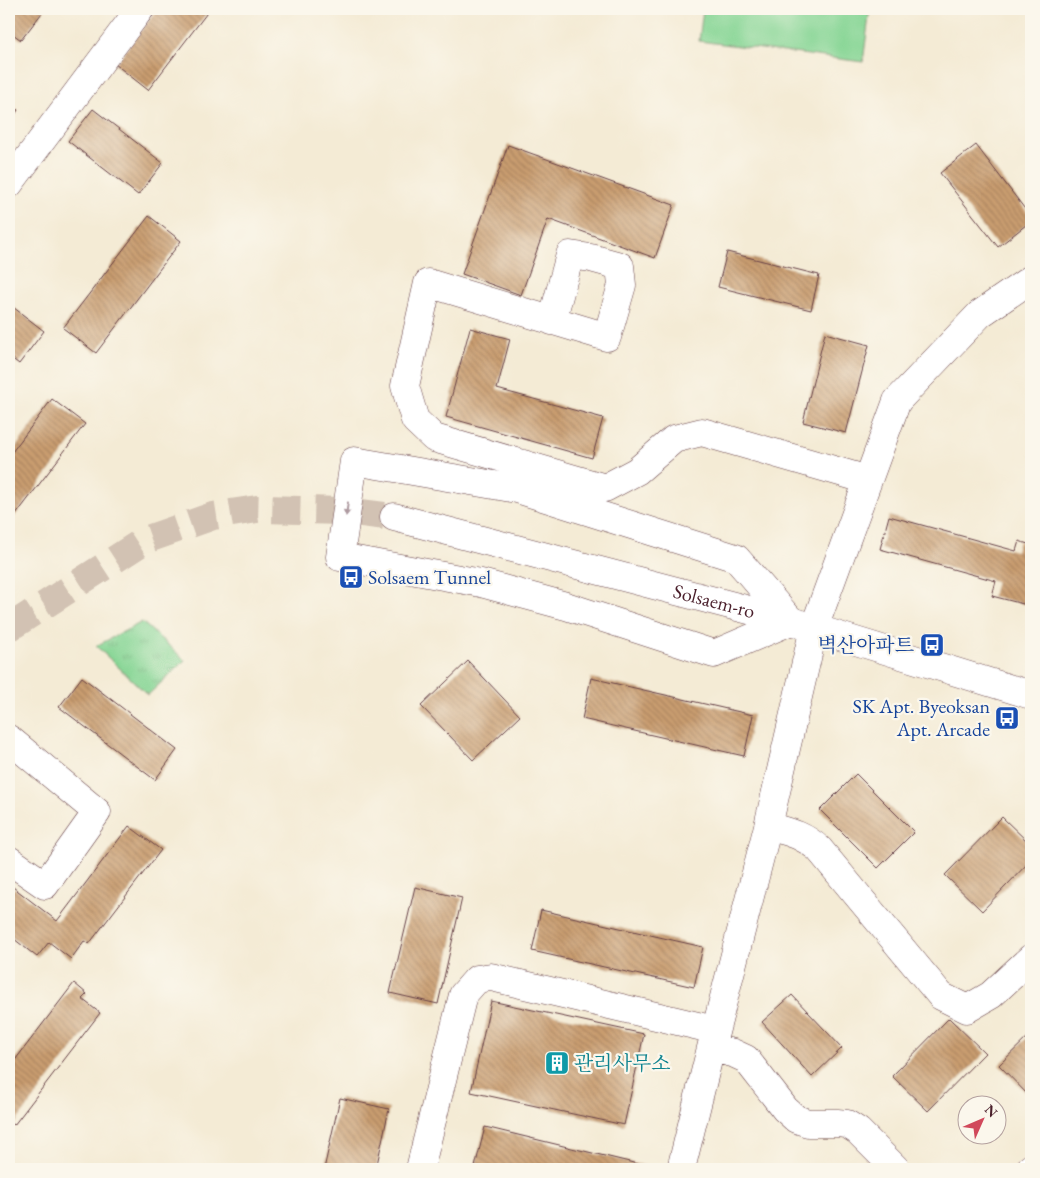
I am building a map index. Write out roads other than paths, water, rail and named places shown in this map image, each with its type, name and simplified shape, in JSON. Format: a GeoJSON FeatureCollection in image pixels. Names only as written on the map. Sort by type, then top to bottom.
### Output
{"type":"FeatureCollection","features":[{"type":"Feature","properties":{"kind":"street"},"geometry":{"type":"LineString","coordinates":[[9,184],[140,9]]}},
{"type":"Feature","properties":{"kind":"street"},"geometry":{"type":"LineString","coordinates":[[681,1169],[768,826],[802,624],[868,480],[897,401],[980,314],[1031,279]]}},
{"type":"Feature","properties":{"kind":"street"},"geometry":{"type":"LineString","coordinates":[[552,321],[428,283],[405,386],[415,420],[434,438],[605,488],[637,472],[674,439],[702,432],[868,480]]}},
{"type":"Feature","properties":{"kind":"street"},"geometry":{"type":"LineString","coordinates":[[354,461],[517,489],[736,558],[802,624],[714,654],[566,606],[481,583],[340,557],[354,461]]}},
{"type":"Feature","properties":{"kind":"street","name":"Solsaem-ro"},"geometry":{"type":"LineString","coordinates":[[394,517],[802,624],[1031,695]]}},
{"type":"Feature","properties":{"kind":"street"},"geometry":{"type":"LineString","coordinates":[[9,740],[97,812],[45,884],[9,860]]}},
{"type":"Feature","properties":{"kind":"street"},"geometry":{"type":"LineString","coordinates":[[768,826],[797,834],[809,840],[819,849],[941,996],[967,1009],[991,995],[1031,958]]}},
{"type":"Feature","properties":{"kind":"street"},"geometry":{"type":"LineString","coordinates":[[420,1169],[463,995],[478,979],[491,978],[713,1039],[733,1053],[746,1059],[796,1119],[808,1123],[847,1124],[858,1131],[896,1169]]}},
{"type":"Feature","properties":{"kind":"tunnel"},"geometry":{"type":"LineString","coordinates":[[9,628],[145,540],[213,516],[257,509],[345,511],[394,517]]}},
{"type":"Feature","properties":{"kind":"place","name":"Solsaem Tunnel"},"geometry":{"type":"Point","coordinates":[351,577]}},
{"type":"Feature","properties":{"kind":"place","name":"벽산아파트"},"geometry":{"type":"Point","coordinates":[932,645]}},
{"type":"Feature","properties":{"kind":"place","name":"SK Apt. Byeoksan Apt. Arcade"},"geometry":{"type":"Point","coordinates":[1007,718]}},
{"type":"Feature","properties":{"kind":"place","name":"관리사무소"},"geometry":{"type":"Point","coordinates":[557,1063]}}]}
